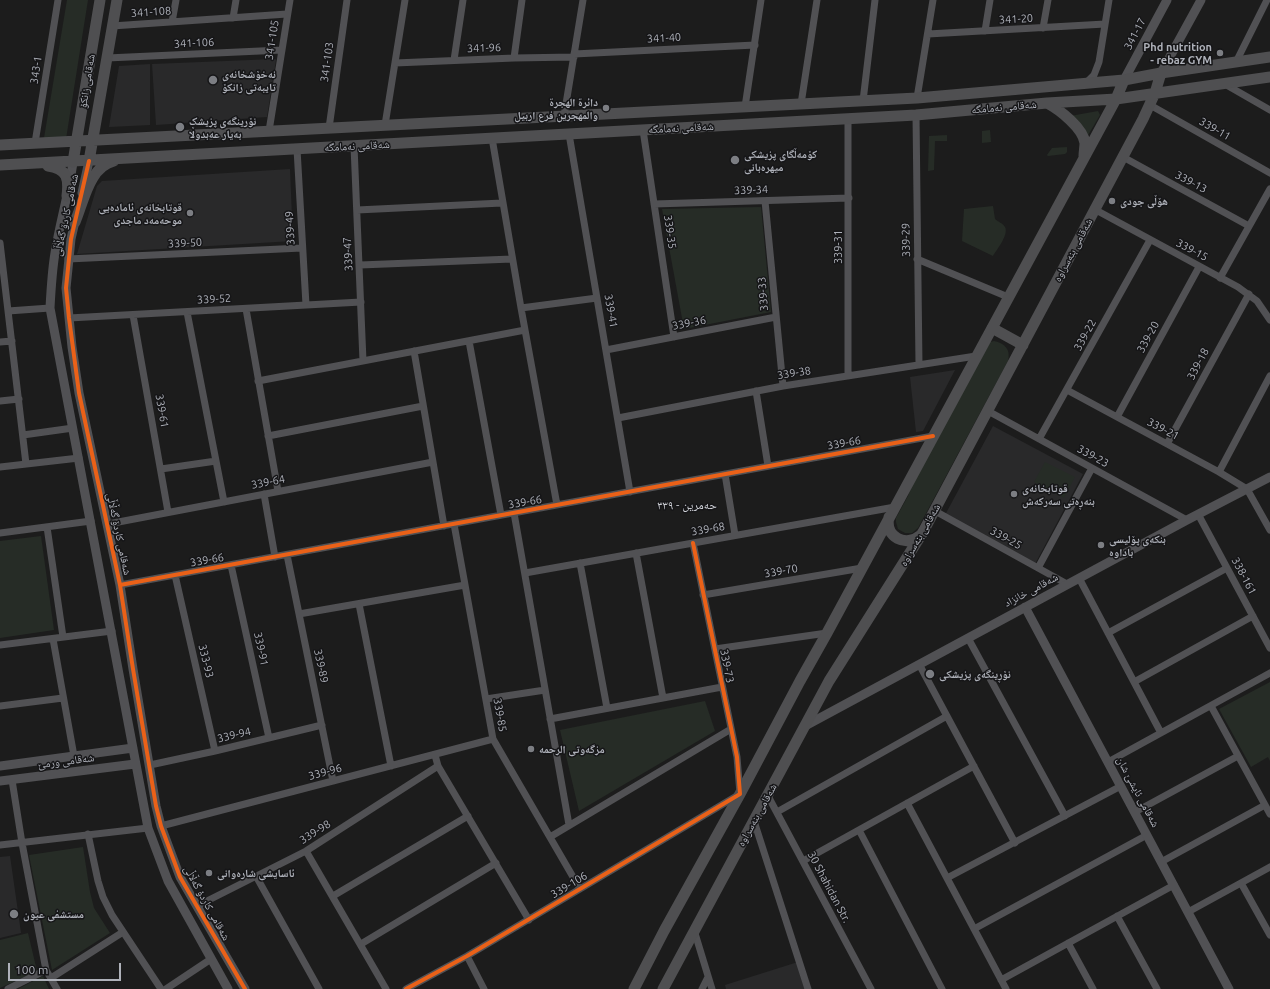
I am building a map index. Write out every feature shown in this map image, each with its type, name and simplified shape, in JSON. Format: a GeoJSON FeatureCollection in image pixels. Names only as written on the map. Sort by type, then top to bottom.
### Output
{"type":"FeatureCollection","features":[{"type":"Feature","properties":{"kind":"main road","name":"شەقامی زانکۆ"},"geometry":{"type":"LineString","coordinates":[[73,162],[87,86],[100,0]]}},
{"type":"Feature","properties":{"kind":"main road","name":"شەقامی زانکۆ"},"geometry":{"type":"LineString","coordinates":[[89,161],[116,0]]}},
{"type":"Feature","properties":{"kind":"main road","name":"شەقامی نەمامگە"},"geometry":{"type":"LineString","coordinates":[[39,143],[917,98],[1087,82],[1124,80],[1161,73],[1270,58]]}},
{"type":"Feature","properties":{"kind":"main road","name":"شەقامی بنەسراوە"},"geometry":{"type":"LineString","coordinates":[[663,989],[829,682],[935,511],[1150,105],[1161,73]]}},
{"type":"Feature","properties":{"kind":"main road","name":"شەقامی نەمامگە"},"geometry":{"type":"LineString","coordinates":[[30,164],[916,115],[1116,98],[1270,76]]}},
{"type":"Feature","properties":{"kind":"main road"},"geometry":{"type":"LineString","coordinates":[[634,989],[664,931],[740,794],[778,721],[1084,158],[1124,80]]}},
{"type":"Feature","properties":{"kind":"main road"},"geometry":{"type":"LineString","coordinates":[[0,145],[39,143],[66,139],[74,135],[77,130],[87,86]]}},
{"type":"Feature","properties":{"kind":"main road"},"geometry":{"type":"LineString","coordinates":[[1047,103],[1058,109],[1077,128],[1085,142],[1084,158]]}},
{"type":"Feature","properties":{"kind":"main road"},"geometry":{"type":"LineString","coordinates":[[99,106],[97,126],[98,130],[103,134],[111,135],[150,132],[180,136]]}},
{"type":"Feature","properties":{"kind":"main road"},"geometry":{"type":"LineString","coordinates":[[614,113],[615,132]]}},
{"type":"Feature","properties":{"kind":"main road"},"geometry":{"type":"LineString","coordinates":[[438,122],[440,141]]}},
{"type":"Feature","properties":{"kind":"main road"},"geometry":{"type":"LineString","coordinates":[[75,222],[90,181],[96,172],[110,162],[132,158]]}},
{"type":"Feature","properties":{"kind":"main road"},"geometry":{"type":"LineString","coordinates":[[0,165],[30,164],[55,167],[62,170],[68,181],[67,196]]}},
{"type":"Feature","properties":{"kind":"main road"},"geometry":{"type":"LineString","coordinates":[[992,328],[1023,345]]}},
{"type":"Feature","properties":{"kind":"main road"},"geometry":{"type":"LineString","coordinates":[[892,511],[888,523],[890,531],[900,540],[914,540],[924,531]]}},
{"type":"Feature","properties":{"kind":"street","name":"343-1"},"geometry":{"type":"LineString","coordinates":[[39,143],[58,0]]}},
{"type":"Feature","properties":{"kind":"street"},"geometry":{"type":"LineString","coordinates":[[172,22],[176,0]]}},
{"type":"Feature","properties":{"kind":"street"},"geometry":{"type":"LineString","coordinates":[[233,18],[236,0]]}},
{"type":"Feature","properties":{"kind":"street","name":"341-105"},"geometry":{"type":"LineString","coordinates":[[268,131],[290,0]]}},
{"type":"Feature","properties":{"kind":"street","name":"341-103"},"geometry":{"type":"LineString","coordinates":[[329,128],[347,0]]}},
{"type":"Feature","properties":{"kind":"street"},"geometry":{"type":"LineString","coordinates":[[385,125],[405,0]]}},
{"type":"Feature","properties":{"kind":"street"},"geometry":{"type":"LineString","coordinates":[[454,60],[463,0]]}},
{"type":"Feature","properties":{"kind":"street"},"geometry":{"type":"LineString","coordinates":[[514,58],[522,0]]}},
{"type":"Feature","properties":{"kind":"street"},"geometry":{"type":"LineString","coordinates":[[564,116],[583,0]]}},
{"type":"Feature","properties":{"kind":"street"},"geometry":{"type":"LineString","coordinates":[[745,107],[762,0]]}},
{"type":"Feature","properties":{"kind":"street"},"geometry":{"type":"LineString","coordinates":[[801,104],[817,0]]}},
{"type":"Feature","properties":{"kind":"street"},"geometry":{"type":"LineString","coordinates":[[863,101],[875,0]]}},
{"type":"Feature","properties":{"kind":"street"},"geometry":{"type":"LineString","coordinates":[[917,98],[933,0]]}},
{"type":"Feature","properties":{"kind":"street"},"geometry":{"type":"LineString","coordinates":[[985,31],[990,0]]}},
{"type":"Feature","properties":{"kind":"street"},"geometry":{"type":"LineString","coordinates":[[1043,28],[1048,0]]}},
{"type":"Feature","properties":{"kind":"street"},"geometry":{"type":"LineString","coordinates":[[1087,82],[1094,75],[1099,62],[1108,0]]}},
{"type":"Feature","properties":{"kind":"street","name":"341-17"},"geometry":{"type":"LineString","coordinates":[[1124,80],[1167,0]]}},
{"type":"Feature","properties":{"kind":"street"},"geometry":{"type":"LineString","coordinates":[[1161,73],[1201,0]]}},
{"type":"Feature","properties":{"kind":"street"},"geometry":{"type":"LineString","coordinates":[[1236,62],[1267,0]]}},
{"type":"Feature","properties":{"kind":"street","name":"341-108"},"geometry":{"type":"LineString","coordinates":[[112,26],[288,14]]}},
{"type":"Feature","properties":{"kind":"street","name":"341-20"},"geometry":{"type":"LineString","coordinates":[[928,34],[1104,24]]}},
{"type":"Feature","properties":{"kind":"street","name":"341-40"},"geometry":{"type":"LineString","coordinates":[[574,56],[755,45]]}},
{"type":"Feature","properties":{"kind":"street","name":"341-106"},"geometry":{"type":"LineString","coordinates":[[107,58],[282,50]]}},
{"type":"Feature","properties":{"kind":"street","name":"341-96"},"geometry":{"type":"LineString","coordinates":[[395,63],[574,56]]}},
{"type":"Feature","properties":{"kind":"street"},"geometry":{"type":"LineString","coordinates":[[1223,83],[1270,110]]}},
{"type":"Feature","properties":{"kind":"street","name":"339-11"},"geometry":{"type":"LineString","coordinates":[[1150,105],[1270,173]]}},
{"type":"Feature","properties":{"kind":"street","name":"339-29"},"geometry":{"type":"LineString","coordinates":[[916,115],[918,365]]}},
{"type":"Feature","properties":{"kind":"street","name":"339-31"},"geometry":{"type":"LineString","coordinates":[[848,119],[848,376]]}},
{"type":"Feature","properties":{"kind":"street","name":"339-35"},"geometry":{"type":"LineString","coordinates":[[643,130],[674,337]]}},
{"type":"Feature","properties":{"kind":"street","name":"339-41"},"geometry":{"type":"LineString","coordinates":[[570,134],[630,492]]}},
{"type":"Feature","properties":{"kind":"street"},"geometry":{"type":"LineString","coordinates":[[492,138],[502,203],[557,505]]}},
{"type":"Feature","properties":{"kind":"street","name":"339-47"},"geometry":{"type":"LineString","coordinates":[[354,146],[363,361]]}},
{"type":"Feature","properties":{"kind":"street","name":"339-49"},"geometry":{"type":"LineString","coordinates":[[296,149],[306,305]]}},
{"type":"Feature","properties":{"kind":"street","name":"339-13"},"geometry":{"type":"LineString","coordinates":[[1122,157],[1249,226]]}},
{"type":"Feature","properties":{"kind":"street","name":"شەقامی کاردۆ گەڵاڵی"},"geometry":{"type":"LineString","coordinates":[[89,161],[71,239],[68,259],[66,288],[69,318],[79,393],[120,585],[156,806],[161,826],[180,876],[245,989]]}},
{"type":"Feature","properties":{"kind":"street","name":"شەقامی کاردۆ گەڵاڵی"},"geometry":{"type":"LineString","coordinates":[[73,162],[55,252],[51,281],[50,308],[120,671],[135,764],[148,828],[168,881],[228,989]]}},
{"type":"Feature","properties":{"kind":"street"},"geometry":{"type":"LineString","coordinates":[[1220,278],[1270,189]]}},
{"type":"Feature","properties":{"kind":"street","name":"339-34"},"geometry":{"type":"LineString","coordinates":[[654,204],[849,198]]}},
{"type":"Feature","properties":{"kind":"street","name":"339-33"},"geometry":{"type":"LineString","coordinates":[[765,201],[783,386]]}},
{"type":"Feature","properties":{"kind":"street"},"geometry":{"type":"LineString","coordinates":[[357,210],[502,203]]}},
{"type":"Feature","properties":{"kind":"street","name":"339-15"},"geometry":{"type":"LineString","coordinates":[[1094,209],[1249,294],[1257,301],[1270,320]]}},
{"type":"Feature","properties":{"kind":"street","name":"339-22"},"geometry":{"type":"LineString","coordinates":[[1040,439],[1150,240]]}},
{"type":"Feature","properties":{"kind":"street"},"geometry":{"type":"LineString","coordinates":[[0,243],[1,265],[12,341],[26,464]]}},
{"type":"Feature","properties":{"kind":"street","name":"339-50"},"geometry":{"type":"LineString","coordinates":[[68,259],[302,248]]}},
{"type":"Feature","properties":{"kind":"street"},"geometry":{"type":"LineString","coordinates":[[360,266],[512,259]]}},
{"type":"Feature","properties":{"kind":"street"},"geometry":{"type":"LineString","coordinates":[[917,259],[1008,297]]}},
{"type":"Feature","properties":{"kind":"street","name":"339-20"},"geometry":{"type":"LineString","coordinates":[[1117,417],[1199,267]]}},
{"type":"Feature","properties":{"kind":"street","name":"339-18"},"geometry":{"type":"LineString","coordinates":[[1167,444],[1249,294]]}},
{"type":"Feature","properties":{"kind":"street"},"geometry":{"type":"LineString","coordinates":[[521,308],[597,298]]}},
{"type":"Feature","properties":{"kind":"street","name":"339-52"},"geometry":{"type":"LineString","coordinates":[[69,318],[361,302]]}},
{"type":"Feature","properties":{"kind":"street"},"geometry":{"type":"LineString","coordinates":[[8,311],[50,308]]}},
{"type":"Feature","properties":{"kind":"street"},"geometry":{"type":"LineString","coordinates":[[246,308],[278,491]]}},
{"type":"Feature","properties":{"kind":"street"},"geometry":{"type":"LineString","coordinates":[[187,312],[224,502]]}},
{"type":"Feature","properties":{"kind":"street","name":"339-61"},"geometry":{"type":"LineString","coordinates":[[133,315],[168,512]]}},
{"type":"Feature","properties":{"kind":"street","name":"339-36"},"geometry":{"type":"LineString","coordinates":[[606,350],[776,317]]}},
{"type":"Feature","properties":{"kind":"street"},"geometry":{"type":"LineString","coordinates":[[258,381],[525,330]]}},
{"type":"Feature","properties":{"kind":"street"},"geometry":{"type":"LineString","coordinates":[[0,342],[12,341]]}},
{"type":"Feature","properties":{"kind":"street"},"geometry":{"type":"LineString","coordinates":[[469,341],[501,515]]}},
{"type":"Feature","properties":{"kind":"street"},"geometry":{"type":"LineString","coordinates":[[414,351],[444,526]]}},
{"type":"Feature","properties":{"kind":"street","name":"339-38"},"geometry":{"type":"LineString","coordinates":[[618,418],[783,386],[976,356]]}},
{"type":"Feature","properties":{"kind":"street"},"geometry":{"type":"LineString","coordinates":[[1219,472],[1270,376]]}},
{"type":"Feature","properties":{"kind":"street","name":"339-21"},"geometry":{"type":"LineString","coordinates":[[1067,390],[1219,472],[1247,489]]}},
{"type":"Feature","properties":{"kind":"street"},"geometry":{"type":"LineString","coordinates":[[756,391],[768,466]]}},
{"type":"Feature","properties":{"kind":"street"},"geometry":{"type":"LineString","coordinates":[[0,401],[19,399]]}},
{"type":"Feature","properties":{"kind":"street"},"geometry":{"type":"LineString","coordinates":[[268,436],[424,406]]}},
{"type":"Feature","properties":{"kind":"street","name":"339-23"},"geometry":{"type":"LineString","coordinates":[[988,411],[1187,520]]}},
{"type":"Feature","properties":{"kind":"street"},"geometry":{"type":"LineString","coordinates":[[23,435],[73,428]]}},
{"type":"Feature","properties":{"kind":"street","name":"339-66"},"geometry":{"type":"LineString","coordinates":[[120,585],[933,436]]}},
{"type":"Feature","properties":{"kind":"street"},"geometry":{"type":"LineString","coordinates":[[0,468],[79,458]]}},
{"type":"Feature","properties":{"kind":"street"},"geometry":{"type":"LineString","coordinates":[[161,469],[216,460]]}},
{"type":"Feature","properties":{"kind":"street","name":"339-64"},"geometry":{"type":"LineString","coordinates":[[108,524],[433,462]]}},
{"type":"Feature","properties":{"kind":"street"},"geometry":{"type":"LineString","coordinates":[[1038,568],[1092,468]]}},
{"type":"Feature","properties":{"kind":"street"},"geometry":{"type":"LineString","coordinates":[[724,474],[735,536]]}},
{"type":"Feature","properties":{"kind":"street","name":"شەقامی خانزاد"},"geometry":{"type":"LineString","coordinates":[[805,726],[1067,584],[1270,477]]}},
{"type":"Feature","properties":{"kind":"street"},"geometry":{"type":"LineString","coordinates":[[1247,489],[1270,530]]}},
{"type":"Feature","properties":{"kind":"street"},"geometry":{"type":"LineString","coordinates":[[264,494],[276,557]]}},
{"type":"Feature","properties":{"kind":"street","name":"339-68"},"geometry":{"type":"LineString","coordinates":[[525,573],[693,543],[892,511]]}},
{"type":"Feature","properties":{"kind":"street","name":"339-25"},"geometry":{"type":"LineString","coordinates":[[935,511],[1067,584]]}},
{"type":"Feature","properties":{"kind":"street"},"geometry":{"type":"LineString","coordinates":[[514,513],[569,825]]}},
{"type":"Feature","properties":{"kind":"street","name":"338-161"},"geometry":{"type":"LineString","coordinates":[[1198,514],[1270,648]]}},
{"type":"Feature","properties":{"kind":"street"},"geometry":{"type":"LineString","coordinates":[[0,533],[91,521]]}},
{"type":"Feature","properties":{"kind":"street","name":"339-85"},"geometry":{"type":"LineString","coordinates":[[454,524],[493,739],[580,889]]}},
{"type":"Feature","properties":{"kind":"street"},"geometry":{"type":"LineString","coordinates":[[48,527],[64,637]]}},
{"type":"Feature","properties":{"kind":"street","name":"339-73"},"geometry":{"type":"LineString","coordinates":[[693,543],[737,757],[740,794]]}},
{"type":"Feature","properties":{"kind":"street"},"geometry":{"type":"LineString","coordinates":[[636,553],[663,698]]}},
{"type":"Feature","properties":{"kind":"street","name":"339-89"},"geometry":{"type":"LineString","coordinates":[[287,555],[333,781]]}},
{"type":"Feature","properties":{"kind":"street"},"geometry":{"type":"LineString","coordinates":[[580,563],[607,708]]}},
{"type":"Feature","properties":{"kind":"street","name":"339-91"},"geometry":{"type":"LineString","coordinates":[[231,565],[269,738]]}},
{"type":"Feature","properties":{"kind":"street","name":"339-70"},"geometry":{"type":"LineString","coordinates":[[704,595],[862,568]]}},
{"type":"Feature","properties":{"kind":"street"},"geometry":{"type":"LineString","coordinates":[[1108,633],[1227,568]]}},
{"type":"Feature","properties":{"kind":"street","name":"333-93"},"geometry":{"type":"LineString","coordinates":[[175,575],[215,751]]}},
{"type":"Feature","properties":{"kind":"street"},"geometry":{"type":"LineString","coordinates":[[1079,578],[1161,732]]}},
{"type":"Feature","properties":{"kind":"street"},"geometry":{"type":"LineString","coordinates":[[299,614],[465,586]]}},
{"type":"Feature","properties":{"kind":"street"},"geometry":{"type":"LineString","coordinates":[[359,604],[391,766]]}},
{"type":"Feature","properties":{"kind":"street","name":"شەقامی ئایشێ شان"},"geometry":{"type":"LineString","coordinates":[[1025,607],[1229,989]]}},
{"type":"Feature","properties":{"kind":"street"},"geometry":{"type":"LineString","coordinates":[[1134,682],[1253,616]]}},
{"type":"Feature","properties":{"kind":"street"},"geometry":{"type":"LineString","coordinates":[[0,645],[112,631]]}},
{"type":"Feature","properties":{"kind":"street"},"geometry":{"type":"LineString","coordinates":[[714,649],[827,633]]}},
{"type":"Feature","properties":{"kind":"street"},"geometry":{"type":"LineString","coordinates":[[968,638],[1065,816]]}},
{"type":"Feature","properties":{"kind":"street"},"geometry":{"type":"LineString","coordinates":[[53,639],[74,756]]}},
{"type":"Feature","properties":{"kind":"street"},"geometry":{"type":"LineString","coordinates":[[919,664],[1015,843]]}},
{"type":"Feature","properties":{"kind":"street"},"geometry":{"type":"LineString","coordinates":[[120,671],[133,669]]}},
{"type":"Feature","properties":{"kind":"street"},"geometry":{"type":"LineString","coordinates":[[1108,762],[1270,673]]}},
{"type":"Feature","properties":{"kind":"street"},"geometry":{"type":"LineString","coordinates":[[550,719],[722,687]]}},
{"type":"Feature","properties":{"kind":"street"},"geometry":{"type":"LineString","coordinates":[[486,699],[545,690]]}},
{"type":"Feature","properties":{"kind":"street"},"geometry":{"type":"LineString","coordinates":[[0,706],[63,698]]}},
{"type":"Feature","properties":{"kind":"street"},"geometry":{"type":"LineString","coordinates":[[1211,706],[1270,814]]}},
{"type":"Feature","properties":{"kind":"street"},"geometry":{"type":"LineString","coordinates":[[777,812],[947,716]]}},
{"type":"Feature","properties":{"kind":"street","name":"339-94"},"geometry":{"type":"LineString","coordinates":[[150,765],[322,725]]}},
{"type":"Feature","properties":{"kind":"street"},"geometry":{"type":"LineString","coordinates":[[550,837],[731,730]]}},
{"type":"Feature","properties":{"kind":"street","name":"339-96"},"geometry":{"type":"LineString","coordinates":[[161,826],[493,739]]}},
{"type":"Feature","properties":{"kind":"street","name":"شەقامی ورمێ"},"geometry":{"type":"LineString","coordinates":[[0,766],[133,748]]}},
{"type":"Feature","properties":{"kind":"street"},"geometry":{"type":"LineString","coordinates":[[435,755],[438,766],[529,920]]}},
{"type":"Feature","properties":{"kind":"street"},"geometry":{"type":"LineString","coordinates":[[1135,812],[1238,756]]}},
{"type":"Feature","properties":{"kind":"street","name":"شەقامی ورمێ"},"geometry":{"type":"LineString","coordinates":[[0,782],[135,764]]}},
{"type":"Feature","properties":{"kind":"street","name":"339-98"},"geometry":{"type":"LineString","coordinates":[[198,906],[306,851],[438,766]]}},
{"type":"Feature","properties":{"kind":"street"},"geometry":{"type":"LineString","coordinates":[[803,861],[974,766]]}},
{"type":"Feature","properties":{"kind":"street"},"geometry":{"type":"LineString","coordinates":[[12,780],[22,843],[46,970],[57,989]]}},
{"type":"Feature","properties":{"kind":"street"},"geometry":{"type":"LineString","coordinates":[[947,878],[1121,786]]}},
{"type":"Feature","properties":{"kind":"street","name":"339-106"},"geometry":{"type":"LineString","coordinates":[[406,989],[529,920],[740,794]]}},
{"type":"Feature","properties":{"kind":"street","name":"30 Shahidan Str."},"geometry":{"type":"LineString","coordinates":[[768,796],[871,989]]}},
{"type":"Feature","properties":{"kind":"street"},"geometry":{"type":"LineString","coordinates":[[907,803],[1006,989]]}},
{"type":"Feature","properties":{"kind":"street"},"geometry":{"type":"LineString","coordinates":[[1161,862],[1265,805]]}},
{"type":"Feature","properties":{"kind":"street"},"geometry":{"type":"LineString","coordinates":[[333,896],[468,816]]}},
{"type":"Feature","properties":{"kind":"street"},"geometry":{"type":"LineString","coordinates":[[754,821],[808,989]]}},
{"type":"Feature","properties":{"kind":"street"},"geometry":{"type":"LineString","coordinates":[[0,846],[88,834],[148,828]]}},
{"type":"Feature","properties":{"kind":"street"},"geometry":{"type":"LineString","coordinates":[[859,830],[942,989]]}},
{"type":"Feature","properties":{"kind":"street"},"geometry":{"type":"LineString","coordinates":[[88,834],[104,897],[112,915],[161,989]]}},
{"type":"Feature","properties":{"kind":"street"},"geometry":{"type":"LineString","coordinates":[[974,929],[1147,835]]}},
{"type":"Feature","properties":{"kind":"street"},"geometry":{"type":"LineString","coordinates":[[306,851],[386,989]]}},
{"type":"Feature","properties":{"kind":"street"},"geometry":{"type":"LineString","coordinates":[[361,944],[496,863]]}},
{"type":"Feature","properties":{"kind":"street"},"geometry":{"type":"LineString","coordinates":[[1188,912],[1270,867]]}},
{"type":"Feature","properties":{"kind":"street"},"geometry":{"type":"LineString","coordinates":[[256,876],[319,989]]}},
{"type":"Feature","properties":{"kind":"street"},"geometry":{"type":"LineString","coordinates":[[1241,883],[1269,932]]}},
{"type":"Feature","properties":{"kind":"street"},"geometry":{"type":"LineString","coordinates":[[1001,980],[1174,885]]}},
{"type":"Feature","properties":{"kind":"street"},"geometry":{"type":"LineString","coordinates":[[1117,916],[1158,989]]}},
{"type":"Feature","properties":{"kind":"street"},"geometry":{"type":"LineString","coordinates":[[694,930],[712,989]]}},
{"type":"Feature","properties":{"kind":"street"},"geometry":{"type":"LineString","coordinates":[[51,978],[123,932]]}},
{"type":"Feature","properties":{"kind":"street"},"geometry":{"type":"LineString","coordinates":[[1068,943],[1093,989]]}},
{"type":"Feature","properties":{"kind":"street"},"geometry":{"type":"LineString","coordinates":[[467,956],[484,989]]}},
{"type":"Feature","properties":{"kind":"street"},"geometry":{"type":"LineString","coordinates":[[166,989],[211,959]]}},
{"type":"Feature","properties":{"kind":"street"},"geometry":{"type":"LineString","coordinates":[[8,989],[46,970]]}},
{"type":"Feature","properties":{"kind":"street"},"geometry":{"type":"LineString","coordinates":[[702,989],[708,977]]}},
{"type":"Feature","properties":{"kind":"shaded area"},"geometry":{"type":"Polygon","coordinates":[[[67,0],[88,0],[66,139],[44,138],[67,0]]]}},
{"type":"Feature","properties":{"kind":"shaded area","name":"نەخۆشخانەی تایبەتی زانکۆ"},"geometry":{"type":"Polygon","coordinates":[[[275,59],[267,117],[156,125],[152,64],[275,59]]]}},
{"type":"Feature","properties":{"kind":"shaded area"},"geometry":{"type":"Polygon","coordinates":[[[150,64],[150,125],[109,127],[119,66],[150,64]]]}},
{"type":"Feature","properties":{"kind":"shaded area"},"geometry":{"type":"Polygon","coordinates":[[[1098,111],[1100,115],[1087,137],[1070,116],[1098,111]]]}},
{"type":"Feature","properties":{"kind":"shaded area"},"geometry":{"type":"Polygon","coordinates":[[[990,130],[991,142],[982,143],[982,131],[990,130]]]}},
{"type":"Feature","properties":{"kind":"shaded area"},"geometry":{"type":"Polygon","coordinates":[[[947,135],[947,141],[935,141],[934,170],[928,171],[929,136],[947,135]]]}},
{"type":"Feature","properties":{"kind":"shaded area"},"geometry":{"type":"Polygon","coordinates":[[[1067,147],[1067,152],[1065,154],[1047,155],[1052,148],[1067,147]]]}},
{"type":"Feature","properties":{"kind":"shaded area","name":"قوتابخانەی ئامادەیی موحەمەد ماجدی"},"geometry":{"type":"Polygon","coordinates":[[[290,169],[293,241],[77,254],[97,186],[102,181],[290,169]]]}},
{"type":"Feature","properties":{"kind":"shaded area"},"geometry":{"type":"Polygon","coordinates":[[[993,206],[995,219],[1005,227],[1006,230],[1000,246],[993,256],[962,241],[964,209],[993,206]]]}},
{"type":"Feature","properties":{"kind":"shaded area"},"geometry":{"type":"Polygon","coordinates":[[[761,207],[771,312],[684,329],[662,209],[761,207]]]}},
{"type":"Feature","properties":{"kind":"shaded area"},"geometry":{"type":"Polygon","coordinates":[[[994,341],[1001,343],[1008,350],[1008,361],[918,528],[912,533],[905,533],[898,529],[896,518],[908,496],[916,476],[990,342],[994,341]]]}},
{"type":"Feature","properties":{"kind":"shaded area"},"geometry":{"type":"Polygon","coordinates":[[[955,370],[923,431],[916,432],[910,377],[955,370]]]}},
{"type":"Feature","properties":{"kind":"shaded area","name":"قوتابخانەی بنەڕەتی سەرکەش"},"geometry":{"type":"Polygon","coordinates":[[[993,426],[1083,474],[1035,564],[945,515],[993,426]]]}},
{"type":"Feature","properties":{"kind":"shaded area"},"geometry":{"type":"Polygon","coordinates":[[[1045,462],[1075,477],[1064,498],[1034,482],[1045,462]]]}},
{"type":"Feature","properties":{"kind":"shaded area"},"geometry":{"type":"Polygon","coordinates":[[[41,536],[54,630],[0,638],[0,541],[41,536]]]}},
{"type":"Feature","properties":{"kind":"shaded area"},"geometry":{"type":"Polygon","coordinates":[[[1270,682],[1270,761],[1268,757],[1251,767],[1219,709],[1270,682]]]}},
{"type":"Feature","properties":{"kind":"shaded area"},"geometry":{"type":"Polygon","coordinates":[[[705,701],[715,731],[579,811],[560,730],[705,701]]]}},
{"type":"Feature","properties":{"kind":"shaded area"},"geometry":{"type":"Polygon","coordinates":[[[83,847],[94,908],[110,933],[52,970],[29,855],[83,847]]]}},
{"type":"Feature","properties":{"kind":"shaded area"},"geometry":{"type":"Polygon","coordinates":[[[10,856],[21,933],[0,938],[0,857],[10,856]]]}},
{"type":"Feature","properties":{"kind":"shaded area"},"geometry":{"type":"Polygon","coordinates":[[[28,933],[37,971],[0,988],[0,940],[28,933]]]}},
{"type":"Feature","properties":{"kind":"shaded area"},"geometry":{"type":"Polygon","coordinates":[[[798,962],[806,989],[726,989],[725,985],[798,962]]]}},
{"type":"Feature","properties":{"kind":"shaded area"},"geometry":{"type":"Polygon","coordinates":[[[43,976],[49,989],[18,989],[43,976]]]}},
{"type":"Feature","properties":{"kind":"cycle path"},"geometry":{"type":"LineString","coordinates":[[89,161],[71,239],[66,288],[69,318],[79,393],[120,585],[156,806],[161,826],[180,877],[245,989]]}},
{"type":"Feature","properties":{"kind":"cycle path"},"geometry":{"type":"LineString","coordinates":[[120,585],[933,436]]}},
{"type":"Feature","properties":{"kind":"cycle path"},"geometry":{"type":"LineString","coordinates":[[406,989],[467,956],[740,794],[737,757],[693,543]]}},
{"type":"Feature","properties":{"kind":"place","name":"Phd nutrition - rebaz GYM"},"geometry":{"type":"Point","coordinates":[1220,53]}},
{"type":"Feature","properties":{"kind":"place","name":"نەخۆشخانەی تایبەتی زانکۆ"},"geometry":{"type":"Point","coordinates":[213,80]}},
{"type":"Feature","properties":{"kind":"place","name":"دائرة الهجرة والمهجرين فرع اربيل"},"geometry":{"type":"Point","coordinates":[606,108]}},
{"type":"Feature","properties":{"kind":"place","name":"نۆرینگەی پزیشک بەیار عەبدوڵا"},"geometry":{"type":"Point","coordinates":[180,127]}},
{"type":"Feature","properties":{"kind":"place","name":"کۆمەڵگای پزیشکی میهرەبانی"},"geometry":{"type":"Point","coordinates":[735,160]}},
{"type":"Feature","properties":{"kind":"place","name":"هۆڵی جودی"},"geometry":{"type":"Point","coordinates":[1112,201]}},
{"type":"Feature","properties":{"kind":"place","name":"قوتابخانەی ئامادەیی موحەمەد ماجدی"},"geometry":{"type":"Point","coordinates":[190,213]}},
{"type":"Feature","properties":{"kind":"place","name":"قوتابخانەی بنەڕەتی سەرکەش"},"geometry":{"type":"Point","coordinates":[1014,494]}},
{"type":"Feature","properties":{"kind":"place","name":"بنکەی پۆلیسی باداوە"},"geometry":{"type":"Point","coordinates":[1101,545]}},
{"type":"Feature","properties":{"kind":"place","name":"نۆڕینگەی پزیشکی"},"geometry":{"type":"Point","coordinates":[930,674]}},
{"type":"Feature","properties":{"kind":"place","name":"مزگەوتی الرحمە"},"geometry":{"type":"Point","coordinates":[531,749]}},
{"type":"Feature","properties":{"kind":"place","name":"ئاسایشی شارەوانی"},"geometry":{"type":"Point","coordinates":[209,873]}},
{"type":"Feature","properties":{"kind":"place","name":"مستشفى عيون"},"geometry":{"type":"Point","coordinates":[14,914]}},
{"type":"Feature","properties":{"kind":"district","name":"حەمرین - ٣٣٩"},"geometry":{"type":"Point","coordinates":[687,505]}}]}
